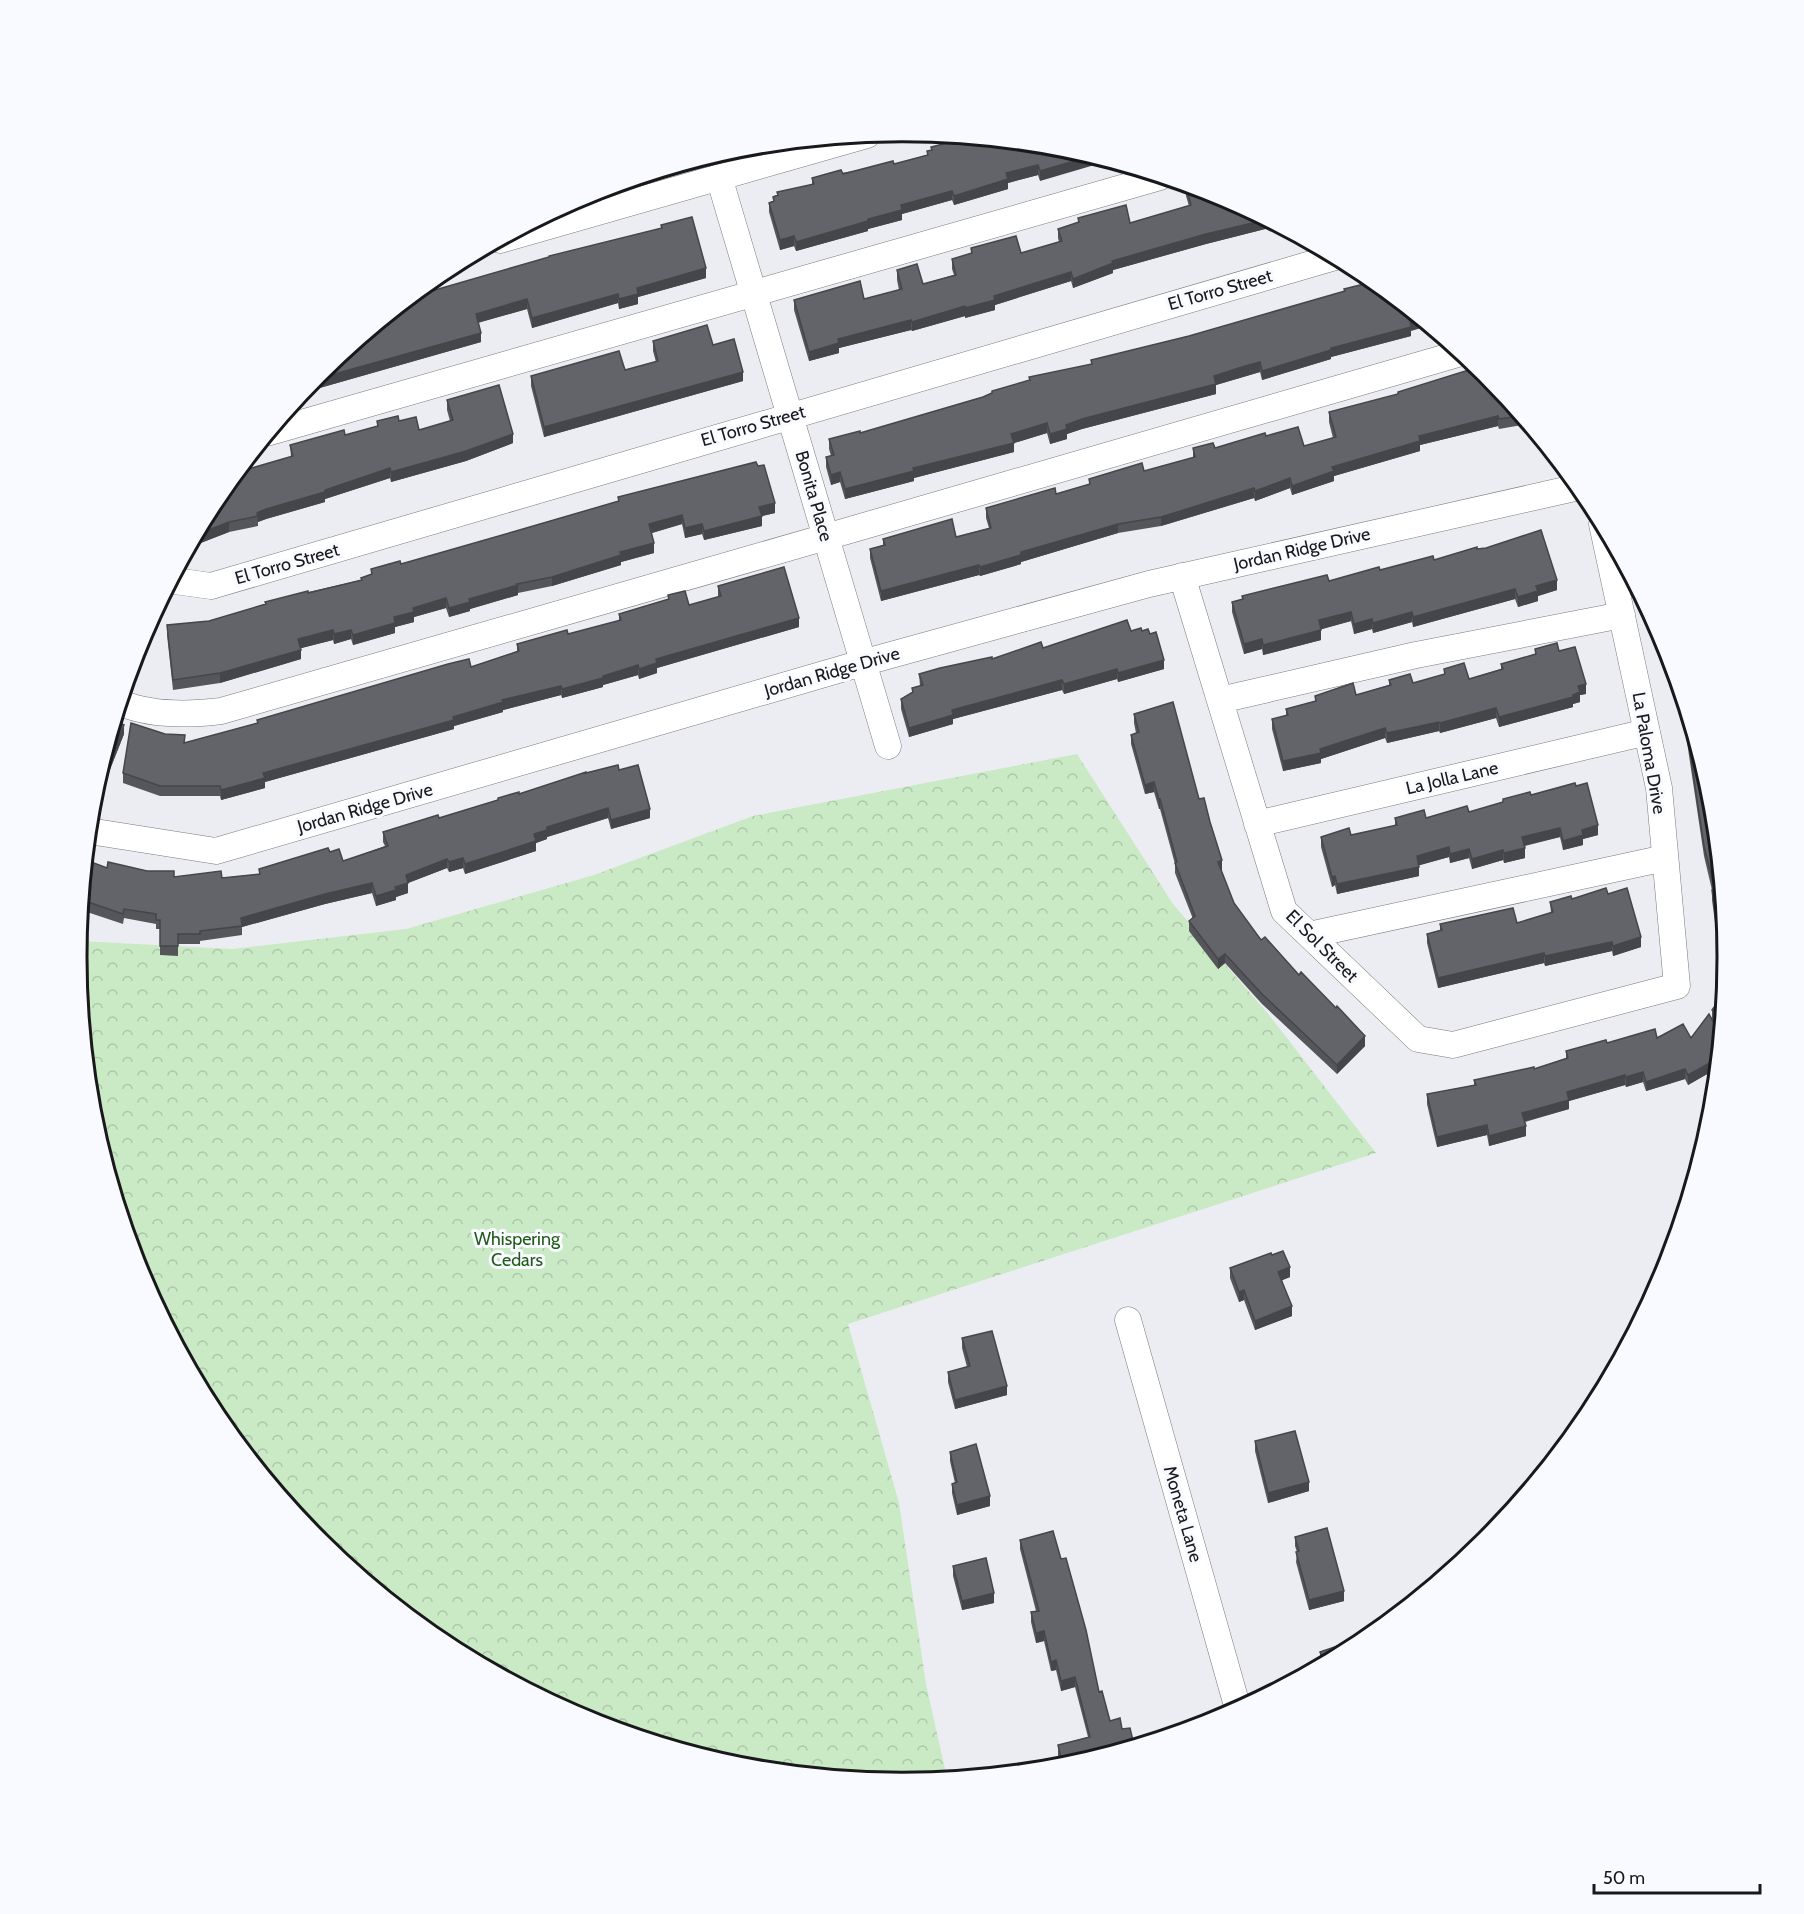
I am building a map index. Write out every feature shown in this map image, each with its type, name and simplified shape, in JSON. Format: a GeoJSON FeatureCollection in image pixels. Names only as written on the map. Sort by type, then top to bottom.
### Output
{"type":"FeatureCollection","features":[{"type":"Feature","properties":{"kind":"street"},"geometry":{"type":"LineString","coordinates":[[534,230],[828,146]]}},
{"type":"Feature","properties":{"kind":"street","name":"Bonita Place"},"geometry":{"type":"LineString","coordinates":[[719,177],[888,746]]}},
{"type":"Feature","properties":{"kind":"street"},"geometry":{"type":"LineString","coordinates":[[282,429],[1148,180]]}},
{"type":"Feature","properties":{"kind":"street","name":"El Torro Street"},"geometry":{"type":"LineString","coordinates":[[179,581],[211,586],[1325,260]]}},
{"type":"Feature","properties":{"kind":"street"},"geometry":{"type":"LineString","coordinates":[[127,704],[185,715],[221,711],[1451,356]]}},
{"type":"Feature","properties":{"kind":"street","name":"Jordan Ridge Drive"},"geometry":{"type":"LineString","coordinates":[[97,832],[216,851],[862,663],[1182,576],[1569,489]]}},
{"type":"Feature","properties":{"kind":"street","name":"La Paloma Drive"},"geometry":{"type":"LineString","coordinates":[[1608,549],[1659,788],[1677,986]]}},
{"type":"Feature","properties":{"kind":"street","name":"El Sol Street"},"geometry":{"type":"LineString","coordinates":[[1182,576],[1284,911],[1418,1039],[1453,1045],[1677,986]]}},
{"type":"Feature","properties":{"kind":"street"},"geometry":{"type":"LineString","coordinates":[[1220,700],[1416,655],[1622,615]]}},
{"type":"Feature","properties":{"kind":"street","name":"La Jolla Lane"},"geometry":{"type":"LineString","coordinates":[[1257,824],[1647,732]]}},
{"type":"Feature","properties":{"kind":"street"},"geometry":{"type":"LineString","coordinates":[[1309,935],[1665,858]]}},
{"type":"Feature","properties":{"kind":"street","name":"Moneta Lane"},"geometry":{"type":"LineString","coordinates":[[1128,1320],[1235,1700]]}},
{"type":"Feature","properties":{"kind":"green space","name":"Whispering Cedars"},"geometry":{"type":"Polygon","coordinates":[[[1077,754],[1173,904],[1269,1015],[1376,1153],[848,1324],[899,1503],[926,1684],[945,1770],[902,1772],[796,1765],[691,1744],[640,1729],[590,1710],[494,1663],[449,1635],[406,1604],[365,1570],[289,1494],[224,1410],[171,1317],[149,1269],[130,1219],[103,1116],[94,1063],[89,1010],[88,941],[233,949],[406,929],[594,875],[753,816],[1077,754]]]}},
{"type":"Feature","properties":{"kind":"building"},"geometry":{"type":"Polygon","coordinates":[[[945,144],[1008,149],[1074,161],[1040,171],[1038,165],[1006,173],[1008,179],[954,196],[952,191],[901,205],[902,210],[796,242],[794,236],[780,240],[769,203],[774,201],[773,197],[778,195],[777,192],[814,184],[812,178],[841,170],[843,174],[928,155],[927,151],[932,150],[931,147],[945,144]]]}},
{"type":"Feature","properties":{"kind":"building"},"geometry":{"type":"Polygon","coordinates":[[[1188,194],[1254,223],[1112,261],[1113,263],[1073,279],[1071,272],[994,296],[995,300],[838,339],[839,343],[809,352],[794,300],[860,281],[864,299],[902,289],[897,270],[917,264],[923,284],[956,275],[952,259],[972,253],[971,248],[1016,236],[1021,253],[1062,241],[1058,229],[1079,222],[1078,218],[1126,205],[1130,223],[1191,205],[1188,194]]]}},
{"type":"Feature","properties":{"kind":"building"},"geometry":{"type":"Polygon","coordinates":[[[692,217],[706,268],[637,288],[638,294],[619,299],[618,294],[532,318],[527,299],[476,314],[481,333],[333,374],[365,344],[433,291],[549,256],[662,228],[661,225],[692,217]]]}},
{"type":"Feature","properties":{"kind":"building"},"geometry":{"type":"Polygon","coordinates":[[[1362,284],[1411,321],[1411,327],[1331,348],[1331,350],[1262,371],[1260,362],[1242,367],[1214,376],[1216,384],[1082,419],[1066,425],[1067,429],[1050,434],[1047,423],[1011,434],[1014,443],[913,468],[914,471],[845,489],[840,472],[831,475],[826,457],[834,455],[829,439],[860,431],[860,433],[983,397],[992,391],[1030,380],[1029,377],[1092,364],[1091,360],[1189,336],[1345,291],[1344,289],[1362,284]]]}},
{"type":"Feature","properties":{"kind":"building"},"geometry":{"type":"Polygon","coordinates":[[[707,325],[713,345],[734,339],[743,372],[544,427],[531,376],[619,351],[625,370],[658,361],[653,341],[707,325]]]}},
{"type":"Feature","properties":{"kind":"building"},"geometry":{"type":"Polygon","coordinates":[[[1467,370],[1512,417],[1499,419],[1498,416],[1419,436],[1420,441],[1332,467],[1334,471],[1292,486],[1290,478],[1255,491],[1254,488],[1161,517],[1118,524],[1021,552],[1021,555],[980,567],[979,565],[881,591],[870,549],[885,545],[883,539],[952,519],[956,537],[991,528],[986,508],[1055,488],[1056,494],[1090,484],[1089,479],[1142,463],[1144,471],[1195,457],[1193,448],[1213,443],[1215,448],[1265,433],[1266,436],[1298,427],[1304,446],[1336,437],[1329,412],[1398,394],[1398,392],[1467,370]]]}},
{"type":"Feature","properties":{"kind":"building"},"geometry":{"type":"Polygon","coordinates":[[[499,385],[513,434],[466,451],[391,472],[390,468],[325,490],[325,492],[266,509],[257,513],[258,516],[229,522],[208,530],[249,469],[293,456],[290,445],[344,430],[345,435],[378,426],[377,421],[398,416],[399,421],[416,417],[419,430],[453,420],[447,400],[499,385]]]}},
{"type":"Feature","properties":{"kind":"building"},"geometry":{"type":"Polygon","coordinates":[[[756,462],[758,466],[764,465],[775,503],[759,507],[762,516],[704,531],[702,524],[685,528],[682,515],[649,524],[654,543],[620,552],[621,555],[552,577],[517,584],[469,599],[470,602],[449,608],[446,598],[413,608],[414,612],[394,617],[395,623],[353,635],[351,630],[334,634],[333,630],[298,639],[301,650],[220,673],[173,680],[167,625],[209,621],[266,604],[265,602],[362,580],[361,578],[372,574],[371,569],[400,561],[401,564],[619,501],[618,497],[756,462]]]}},
{"type":"Feature","properties":{"kind":"building"},"geometry":{"type":"Polygon","coordinates":[[[1541,530],[1557,580],[1536,586],[1538,591],[1518,597],[1515,589],[1413,617],[1412,612],[1373,623],[1372,619],[1354,624],[1351,612],[1319,620],[1321,630],[1263,645],[1262,639],[1244,644],[1232,602],[1243,599],[1242,596],[1327,575],[1329,581],[1379,567],[1380,570],[1433,556],[1434,560],[1477,547],[1477,549],[1486,548],[1541,530]]]}},
{"type":"Feature","properties":{"kind":"building"},"geometry":{"type":"Polygon","coordinates":[[[784,567],[799,618],[656,659],[657,663],[639,669],[638,665],[603,676],[603,678],[562,689],[561,686],[502,700],[503,702],[453,717],[454,720],[263,773],[265,778],[221,790],[220,786],[160,786],[123,773],[131,723],[165,734],[185,735],[184,743],[258,723],[257,720],[448,664],[469,659],[471,667],[519,651],[517,644],[567,630],[568,634],[621,620],[619,614],[669,599],[668,595],[685,591],[689,605],[721,596],[718,586],[784,567]]]}},
{"type":"Feature","properties":{"kind":"building"},"geometry":{"type":"Polygon","coordinates":[[[1127,620],[1131,631],[1141,628],[1142,631],[1148,629],[1150,634],[1156,632],[1164,660],[1118,673],[1117,669],[1064,684],[1062,680],[952,710],[953,715],[909,728],[901,699],[913,692],[912,688],[923,685],[919,674],[992,657],[992,659],[1041,642],[1043,648],[1127,620]]]}},
{"type":"Feature","properties":{"kind":"building"},"geometry":{"type":"Polygon","coordinates":[[[1557,643],[1559,651],[1575,647],[1586,684],[1578,686],[1580,692],[1573,697],[1499,717],[1496,708],[1440,723],[1387,733],[1385,728],[1320,749],[1321,753],[1283,761],[1272,719],[1288,715],[1286,709],[1316,701],[1315,696],[1353,683],[1356,695],[1391,685],[1389,680],[1410,674],[1413,683],[1445,674],[1444,669],[1464,663],[1469,679],[1503,669],[1501,664],[1536,654],[1535,649],[1557,643]]]}},
{"type":"Feature","properties":{"kind":"building"},"geometry":{"type":"Polygon","coordinates":[[[1173,702],[1199,799],[1204,798],[1222,860],[1218,862],[1234,903],[1261,940],[1265,937],[1299,975],[1301,972],[1365,1036],[1337,1065],[1262,994],[1225,954],[1218,959],[1189,921],[1195,916],[1175,863],[1177,862],[1160,799],[1154,782],[1145,785],[1131,735],[1139,732],[1134,714],[1173,702]]]}},
{"type":"Feature","properties":{"kind":"building"},"geometry":{"type":"Polygon","coordinates":[[[122,724],[124,725],[114,750],[122,724]]]}},
{"type":"Feature","properties":{"kind":"building"},"geometry":{"type":"Polygon","coordinates":[[[1689,747],[1701,798],[1713,882],[1704,846],[1689,747]]]}},
{"type":"Feature","properties":{"kind":"building"},"geometry":{"type":"Polygon","coordinates":[[[618,765],[619,770],[638,765],[650,809],[611,820],[608,808],[547,827],[547,830],[534,834],[536,841],[465,864],[463,858],[449,862],[447,859],[406,875],[408,883],[395,887],[396,890],[376,896],[372,883],[325,894],[241,918],[242,926],[200,931],[200,934],[178,934],[178,946],[160,946],[160,920],[156,920],[156,914],[124,909],[123,914],[89,902],[93,863],[107,868],[108,862],[147,871],[174,871],[174,877],[221,871],[222,878],[260,874],[259,869],[328,848],[330,852],[339,849],[343,861],[388,846],[383,832],[438,815],[439,818],[498,800],[498,798],[519,792],[519,794],[618,765]]]}},
{"type":"Feature","properties":{"kind":"building"},"geometry":{"type":"Polygon","coordinates":[[[1575,783],[1576,786],[1587,783],[1598,825],[1582,830],[1583,835],[1563,841],[1560,828],[1522,837],[1525,848],[1504,853],[1503,850],[1472,859],[1469,849],[1450,854],[1449,847],[1417,856],[1419,867],[1337,884],[1335,876],[1332,877],[1321,837],[1349,828],[1351,835],[1397,825],[1395,818],[1424,810],[1426,818],[1467,806],[1469,812],[1503,802],[1503,799],[1530,792],[1531,795],[1575,783]]]}},
{"type":"Feature","properties":{"kind":"building"},"geometry":{"type":"Polygon","coordinates":[[[1606,888],[1608,894],[1627,888],[1641,937],[1613,946],[1612,942],[1545,956],[1544,953],[1438,978],[1427,934],[1442,930],[1440,924],[1513,908],[1517,923],[1553,912],[1550,902],[1571,896],[1572,899],[1606,888]]]}},
{"type":"Feature","properties":{"kind":"building"},"geometry":{"type":"Polygon","coordinates":[[[1712,890],[1714,890],[1715,916],[1712,890]]]}},
{"type":"Feature","properties":{"kind":"building"},"geometry":{"type":"Polygon","coordinates":[[[1709,1014],[1714,1023],[1710,1063],[1688,1075],[1685,1069],[1646,1082],[1643,1072],[1626,1077],[1625,1075],[1567,1092],[1569,1100],[1522,1113],[1526,1126],[1489,1136],[1487,1125],[1437,1137],[1427,1094],[1476,1085],[1474,1080],[1534,1067],[1534,1069],[1568,1058],[1566,1051],[1606,1040],[1607,1043],[1655,1029],[1657,1038],[1683,1024],[1691,1038],[1709,1014]]]}},
{"type":"Feature","properties":{"kind":"building"},"geometry":{"type":"Polygon","coordinates":[[[1283,1251],[1290,1267],[1278,1272],[1292,1306],[1255,1321],[1244,1290],[1239,1292],[1230,1268],[1283,1251]]]}},
{"type":"Feature","properties":{"kind":"building"},"geometry":{"type":"Polygon","coordinates":[[[992,1331],[1007,1386],[955,1400],[948,1372],[970,1366],[962,1338],[992,1331]]]}},
{"type":"Feature","properties":{"kind":"building"},"geometry":{"type":"Polygon","coordinates":[[[1295,1431],[1309,1482],[1268,1493],[1255,1441],[1295,1431]]]}},
{"type":"Feature","properties":{"kind":"building"},"geometry":{"type":"Polygon","coordinates":[[[976,1444],[990,1496],[957,1505],[952,1484],[957,1482],[950,1452],[976,1444]]]}},
{"type":"Feature","properties":{"kind":"building"},"geometry":{"type":"Polygon","coordinates":[[[1327,1528],[1344,1591],[1309,1600],[1296,1552],[1299,1551],[1295,1537],[1327,1528]]]}},
{"type":"Feature","properties":{"kind":"building"},"geometry":{"type":"Polygon","coordinates":[[[1053,1531],[1061,1559],[1066,1558],[1086,1630],[1099,1692],[1102,1691],[1110,1721],[1120,1718],[1122,1729],[1130,1728],[1132,1738],[1061,1756],[1058,1745],[1090,1737],[1075,1677],[1061,1681],[1056,1660],[1051,1662],[1044,1631],[1036,1633],[1031,1612],[1039,1611],[1020,1540],[1053,1531]]]}},
{"type":"Feature","properties":{"kind":"building"},"geometry":{"type":"Polygon","coordinates":[[[986,1558],[994,1593],[962,1601],[953,1566],[986,1558]]]}},
{"type":"Feature","properties":{"kind":"building"},"geometry":{"type":"Polygon","coordinates":[[[1337,1646],[1321,1656],[1320,1652],[1337,1646]]]}}]}
